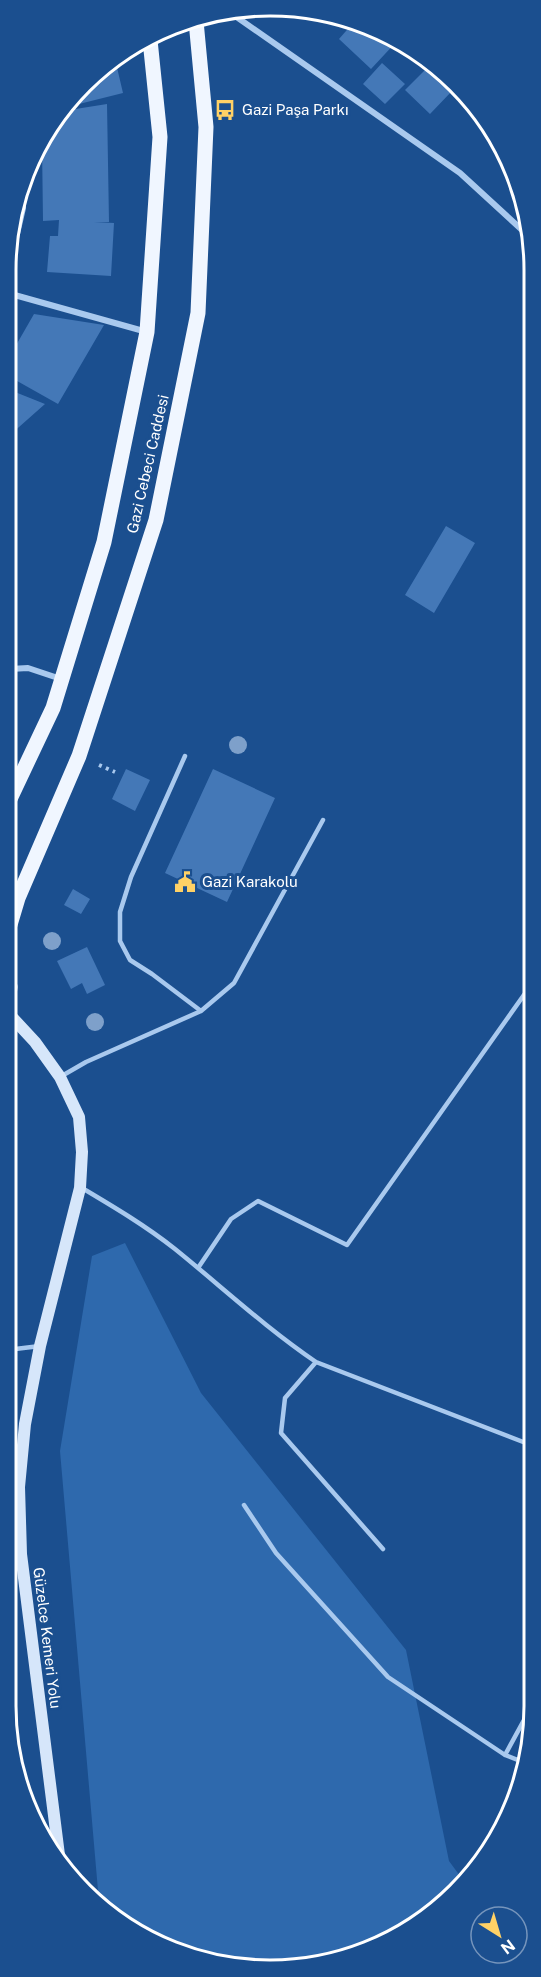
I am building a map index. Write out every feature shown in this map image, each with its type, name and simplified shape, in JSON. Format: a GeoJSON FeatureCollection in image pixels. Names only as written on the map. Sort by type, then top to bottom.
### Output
{"type":"FeatureCollection","features":[{"type":"Feature","properties":{"kind":"main road","name":"Gazi Cebeci Caddesi"},"geometry":{"type":"LineString","coordinates":[[16,905],[79,756],[159,508],[198,313],[206,127],[197,28]]}},
{"type":"Feature","properties":{"kind":"main road","name":"Gazi Cebeci Caddesi"},"geometry":{"type":"LineString","coordinates":[[16,786],[53,708],[104,542],[147,332],[160,137],[151,47]]}},
{"type":"Feature","properties":{"kind":"main road","name":"Güzelce Kemeri Yolu"},"geometry":{"type":"LineString","coordinates":[[16,1022],[35,1042],[60,1077],[79,1117],[82,1152],[80,1188],[40,1346],[25,1424],[19,1487],[21,1554],[58,1846]]}},
{"type":"Feature","properties":{"kind":"street"},"geometry":{"type":"LineString","coordinates":[[239,19],[460,173],[521,229]]}},
{"type":"Feature","properties":{"kind":"street"},"geometry":{"type":"LineString","coordinates":[[16,295],[147,332]]}},
{"type":"Feature","properties":{"kind":"street"},"geometry":{"type":"LineString","coordinates":[[16,669],[27,668],[62,680]]}},
{"type":"Feature","properties":{"kind":"lane"},"geometry":{"type":"LineString","coordinates":[[185,756],[131,877],[120,912],[120,941],[130,960],[201,1011]]}},
{"type":"Feature","properties":{"kind":"lane"},"geometry":{"type":"LineString","coordinates":[[60,1077],[86,1062],[201,1011],[234,983],[323,820]]}},
{"type":"Feature","properties":{"kind":"lane"},"geometry":{"type":"LineString","coordinates":[[198,1268],[231,1220],[258,1201],[347,1245],[524,996]]}},
{"type":"Feature","properties":{"kind":"lane"},"geometry":{"type":"LineString","coordinates":[[80,1188],[122,1212],[173,1248],[288,1343],[316,1362],[524,1442]]}},
{"type":"Feature","properties":{"kind":"lane"},"geometry":{"type":"LineString","coordinates":[[16,1349],[40,1346]]}},
{"type":"Feature","properties":{"kind":"lane"},"geometry":{"type":"LineString","coordinates":[[316,1362],[285,1398],[281,1432],[383,1550]]}},
{"type":"Feature","properties":{"kind":"lane"},"geometry":{"type":"LineString","coordinates":[[244,1505],[276,1553],[388,1677],[505,1755],[519,1760]]}},
{"type":"Feature","properties":{"kind":"lane"},"geometry":{"type":"LineString","coordinates":[[505,1755],[524,1720]]}},
{"type":"Feature","properties":{"kind":"shaded area"},"geometry":{"type":"Polygon","coordinates":[[[125,1243],[201,1393],[406,1650],[449,1861],[460,1875],[412,1918],[368,1941],[320,1956],[287,1960],[254,1960],[221,1956],[189,1947],[158,1934],[129,1918],[98,1893],[60,1451],[92,1256],[125,1243]]]}},
{"type":"Feature","properties":{"kind":"building"},"geometry":{"type":"Polygon","coordinates":[[[348,29],[391,47],[371,69],[339,39],[348,29]]]}},
{"type":"Feature","properties":{"kind":"building"},"geometry":{"type":"Polygon","coordinates":[[[382,63],[405,84],[385,104],[363,84],[382,63]]]}},
{"type":"Feature","properties":{"kind":"building"},"geometry":{"type":"Polygon","coordinates":[[[117,68],[123,93],[79,104],[117,68]]]}},
{"type":"Feature","properties":{"kind":"building"},"geometry":{"type":"Polygon","coordinates":[[[426,69],[451,92],[430,114],[405,90],[426,69]]]}},
{"type":"Feature","properties":{"kind":"building"},"geometry":{"type":"Polygon","coordinates":[[[107,104],[109,222],[94,222],[114,223],[111,276],[47,272],[50,236],[58,236],[59,220],[43,221],[42,160],[59,129],[75,109],[107,104]]]}},
{"type":"Feature","properties":{"kind":"building"},"geometry":{"type":"Polygon","coordinates":[[[34,314],[104,325],[58,404],[16,380],[16,345],[34,314]]]}},
{"type":"Feature","properties":{"kind":"building"},"geometry":{"type":"Polygon","coordinates":[[[16,392],[45,404],[16,430],[16,392]]]}},
{"type":"Feature","properties":{"kind":"building"},"geometry":{"type":"Polygon","coordinates":[[[446,526],[475,543],[434,613],[405,595],[446,526]]]}},
{"type":"Feature","properties":{"kind":"building"},"geometry":{"type":"Polygon","coordinates":[[[126,769],[150,780],[135,811],[112,799],[126,769]]]}},
{"type":"Feature","properties":{"kind":"building"},"geometry":{"type":"Polygon","coordinates":[[[213,769],[275,798],[227,902],[165,873],[213,769]]]}},
{"type":"Feature","properties":{"kind":"building"},"geometry":{"type":"Polygon","coordinates":[[[73,889],[90,899],[81,914],[64,905],[73,889]]]}},
{"type":"Feature","properties":{"kind":"building"},"geometry":{"type":"Polygon","coordinates":[[[87,947],[105,985],[87,994],[82,983],[71,989],[57,961],[87,947]]]}},
{"type":"Feature","properties":{"kind":"place","name":"Gazi Paşa Parkı"},"geometry":{"type":"Point","coordinates":[225,110]}},
{"type":"Feature","properties":{"kind":"place","name":"Gazi Karakolu"},"geometry":{"type":"Point","coordinates":[185,882]}}]}
